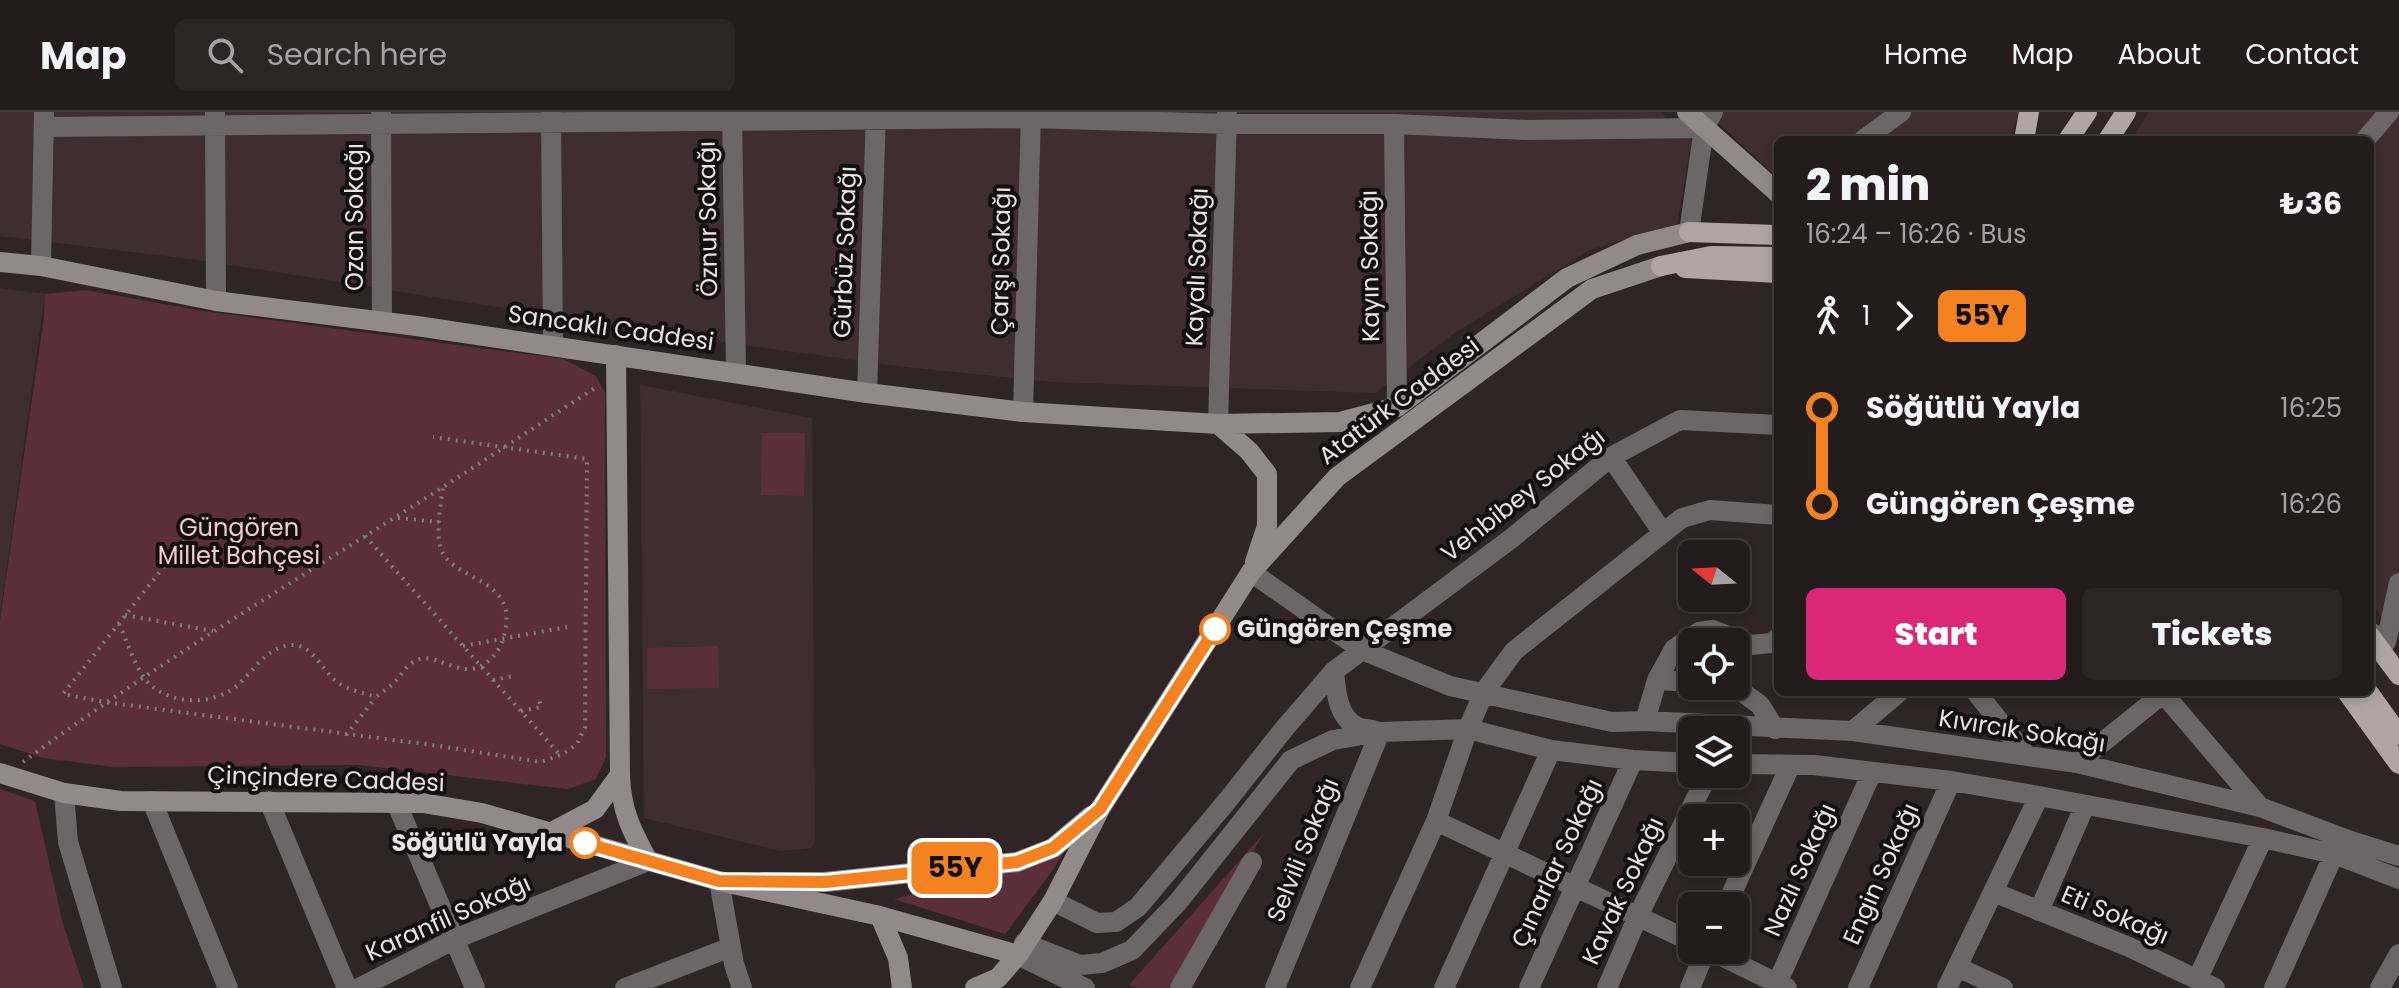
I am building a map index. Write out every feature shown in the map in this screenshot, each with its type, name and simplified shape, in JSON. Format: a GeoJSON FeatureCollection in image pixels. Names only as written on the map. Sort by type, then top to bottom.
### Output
{"type":"FeatureCollection","features":[{"type":"Feature","properties":{"kind":"main road"},"geometry":{"type":"LineString","coordinates":[[1687,112],[1708,120],[1774,189]]}},
{"type":"Feature","properties":{"kind":"main road"},"geometry":{"type":"LineString","coordinates":[[2025,136],[2029,112]]}},
{"type":"Feature","properties":{"kind":"main road"},"geometry":{"type":"LineString","coordinates":[[2071,136],[2087,112]]}},
{"type":"Feature","properties":{"kind":"main road"},"geometry":{"type":"LineString","coordinates":[[2111,136],[2126,112]]}},
{"type":"Feature","properties":{"kind":"main road"},"geometry":{"type":"LineString","coordinates":[[1689,232],[1774,235]]}},
{"type":"Feature","properties":{"kind":"main road","name":"Atatürk Caddesi"},"geometry":{"type":"LineString","coordinates":[[1397,407],[1567,278],[1637,245],[1689,232]]}},
{"type":"Feature","properties":{"kind":"main road"},"geometry":{"type":"LineString","coordinates":[[1661,266],[1711,256],[1774,257]]}},
{"type":"Feature","properties":{"kind":"main road","name":"Sancaklı Caddesi"},"geometry":{"type":"LineString","coordinates":[[0,262],[41,266],[216,301],[553,346],[616,365],[736,373],[1023,412],[1218,424],[1340,422],[1397,407]]}},
{"type":"Feature","properties":{"kind":"main road"},"geometry":{"type":"LineString","coordinates":[[1661,266],[1774,273]]}},
{"type":"Feature","properties":{"kind":"main road","name":"Atatürk Caddesi"},"geometry":{"type":"LineString","coordinates":[[975,988],[999,983],[1053,901],[1100,809],[1251,572],[1337,477],[1592,289],[1661,266]]}},
{"type":"Feature","properties":{"kind":"main road"},"geometry":{"type":"LineString","coordinates":[[616,365],[621,798],[628,822],[648,861]]}},
{"type":"Feature","properties":{"kind":"main road"},"geometry":{"type":"LineString","coordinates":[[1218,424],[1249,451],[1267,474],[1267,526],[1251,572]]}},
{"type":"Feature","properties":{"kind":"main road"},"geometry":{"type":"LineString","coordinates":[[2375,637],[2399,660]]}},
{"type":"Feature","properties":{"kind":"main road"},"geometry":{"type":"LineString","coordinates":[[2375,637],[2399,675]]}},
{"type":"Feature","properties":{"kind":"main road"},"geometry":{"type":"LineString","coordinates":[[2350,696],[2399,764]]}},
{"type":"Feature","properties":{"kind":"main road"},"geometry":{"type":"LineString","coordinates":[[2371,696],[2399,735]]}},
{"type":"Feature","properties":{"kind":"main road","name":"Çinçindere Caddesi"},"geometry":{"type":"LineString","coordinates":[[2,774],[64,793],[121,801],[396,802],[423,803],[482,813],[719,881],[1021,949]]}},
{"type":"Feature","properties":{"kind":"main road"},"geometry":{"type":"LineString","coordinates":[[550,833],[595,809],[620,775]]}},
{"type":"Feature","properties":{"kind":"main road"},"geometry":{"type":"LineString","coordinates":[[719,881],[825,882],[1017,862],[1053,848],[1100,809]]}},
{"type":"Feature","properties":{"kind":"main road"},"geometry":{"type":"LineString","coordinates":[[880,916],[898,958],[902,988]]}},
{"type":"Feature","properties":{"kind":"street"},"geometry":{"type":"LineString","coordinates":[[1868,136],[1901,112]]}},
{"type":"Feature","properties":{"kind":"street"},"geometry":{"type":"LineString","coordinates":[[2368,136],[2389,112]]}},
{"type":"Feature","properties":{"kind":"street"},"geometry":{"type":"LineString","coordinates":[[41,266],[44,120],[1031,115],[1227,118],[1526,130],[1708,120],[1689,232]]}},
{"type":"Feature","properties":{"kind":"street","name":"Çarşı Sokağı"},"geometry":{"type":"LineString","coordinates":[[1023,412],[1031,115]]}},
{"type":"Feature","properties":{"kind":"street","name":"Gürbüz Sokağı"},"geometry":{"type":"LineString","coordinates":[[867,393],[876,116]]}},
{"type":"Feature","properties":{"kind":"street"},"geometry":{"type":"LineString","coordinates":[[551,117],[553,346]]}},
{"type":"Feature","properties":{"kind":"street","name":"Öznur Sokağı"},"geometry":{"type":"LineString","coordinates":[[732,117],[736,373]]}},
{"type":"Feature","properties":{"kind":"street","name":"Ozan Sokağı"},"geometry":{"type":"LineString","coordinates":[[381,118],[382,322]]}},
{"type":"Feature","properties":{"kind":"street","name":"Kayalı Sokağı"},"geometry":{"type":"LineString","coordinates":[[1218,424],[1227,118]]}},
{"type":"Feature","properties":{"kind":"street"},"geometry":{"type":"LineString","coordinates":[[215,119],[216,301]]}},
{"type":"Feature","properties":{"kind":"street","name":"Kayın Sokağı"},"geometry":{"type":"LineString","coordinates":[[1394,124],[1397,407]]}},
{"type":"Feature","properties":{"kind":"street","name":"Vehbibey Sokağı"},"geometry":{"type":"LineString","coordinates":[[1053,901],[1097,923],[1116,922],[1138,907],[1334,671],[1512,538],[1611,457],[1680,420],[1774,425]]}},
{"type":"Feature","properties":{"kind":"street"},"geometry":{"type":"LineString","coordinates":[[1611,457],[1663,533]]}},
{"type":"Feature","properties":{"kind":"street"},"geometry":{"type":"LineString","coordinates":[[1360,988],[1436,821],[1484,692],[1514,651],[1682,518],[1710,510],[1774,515]]}},
{"type":"Feature","properties":{"kind":"street","name":"Kıvırcık Sokağı"},"geometry":{"type":"LineString","coordinates":[[1251,572],[1362,650],[1450,686],[1612,722],[1853,731],[2077,763],[2260,807],[2399,856]]}},
{"type":"Feature","properties":{"kind":"street"},"geometry":{"type":"LineString","coordinates":[[2375,637],[2399,583]]}},
{"type":"Feature","properties":{"kind":"street"},"geometry":{"type":"LineString","coordinates":[[1645,721],[1657,680],[1674,649],[1699,632],[1713,630],[1751,645],[1774,641]]}},
{"type":"Feature","properties":{"kind":"street"},"geometry":{"type":"LineString","coordinates":[[1334,671],[1343,715],[1355,726],[1380,732]]}},
{"type":"Feature","properties":{"kind":"street"},"geometry":{"type":"LineString","coordinates":[[1657,680],[1678,681]]}},
{"type":"Feature","properties":{"kind":"street"},"geometry":{"type":"LineString","coordinates":[[1853,731],[1894,696]]}},
{"type":"Feature","properties":{"kind":"street"},"geometry":{"type":"LineString","coordinates":[[1979,696],[2026,755]]}},
{"type":"Feature","properties":{"kind":"street"},"geometry":{"type":"LineString","coordinates":[[2077,763],[2158,696]]}},
{"type":"Feature","properties":{"kind":"street"},"geometry":{"type":"LineString","coordinates":[[2166,696],[2260,807]]}},
{"type":"Feature","properties":{"kind":"street"},"geometry":{"type":"LineString","coordinates":[[1750,698],[1760,705],[1775,729]]}},
{"type":"Feature","properties":{"kind":"street"},"geometry":{"type":"LineString","coordinates":[[1021,949],[1080,965],[1102,963],[1132,950],[1178,902],[1291,760],[1333,740],[1380,732],[1468,729],[1551,750],[1678,762]]}},
{"type":"Feature","properties":{"kind":"street","name":"Selvili Sokağı"},"geometry":{"type":"LineString","coordinates":[[1275,988],[1380,732]]}},
{"type":"Feature","properties":{"kind":"street"},"geometry":{"type":"LineString","coordinates":[[1444,988],[1551,750]]}},
{"type":"Feature","properties":{"kind":"street","name":"Çınarlar Sokağı"},"geometry":{"type":"LineString","coordinates":[[1529,988],[1633,760]]}},
{"type":"Feature","properties":{"kind":"street"},"geometry":{"type":"LineString","coordinates":[[1750,765],[1814,765],[1951,781],[2039,796],[2334,854],[2399,879]]}},
{"type":"Feature","properties":{"kind":"street"},"geometry":{"type":"LineString","coordinates":[[1732,892],[1790,766]]}},
{"type":"Feature","properties":{"kind":"street","name":"Nazlı Sokağı"},"geometry":{"type":"LineString","coordinates":[[1779,986],[1872,772]]}},
{"type":"Feature","properties":{"kind":"street","name":"Engin Sokağı"},"geometry":{"type":"LineString","coordinates":[[1858,988],[1951,781]]}},
{"type":"Feature","properties":{"kind":"street","name":"Kavak Sokağı"},"geometry":{"type":"LineString","coordinates":[[1607,988],[1638,916],[1701,788]]}},
{"type":"Feature","properties":{"kind":"street"},"geometry":{"type":"LineString","coordinates":[[64,793],[68,842],[112,988]]}},
{"type":"Feature","properties":{"kind":"street"},"geometry":{"type":"LineString","coordinates":[[1947,988],[2039,796]]}},
{"type":"Feature","properties":{"kind":"street"},"geometry":{"type":"LineString","coordinates":[[152,801],[228,988]]}},
{"type":"Feature","properties":{"kind":"street"},"geometry":{"type":"LineString","coordinates":[[269,801],[347,988]]}},
{"type":"Feature","properties":{"kind":"street"},"geometry":{"type":"LineString","coordinates":[[396,802],[475,988]]}},
{"type":"Feature","properties":{"kind":"street"},"geometry":{"type":"LineString","coordinates":[[2039,911],[2085,805]]}},
{"type":"Feature","properties":{"kind":"street"},"geometry":{"type":"LineString","coordinates":[[1436,821],[1678,935]]}},
{"type":"Feature","properties":{"kind":"street"},"geometry":{"type":"LineString","coordinates":[[2206,984],[2263,838]]}},
{"type":"Feature","properties":{"kind":"street"},"geometry":{"type":"LineString","coordinates":[[2274,988],[2334,854]]}},
{"type":"Feature","properties":{"kind":"street","name":"Karanfil Sokağı"},"geometry":{"type":"LineString","coordinates":[[359,988],[455,939],[648,861]]}},
{"type":"Feature","properties":{"kind":"street"},"geometry":{"type":"LineString","coordinates":[[1180,988],[1252,862]]}},
{"type":"Feature","properties":{"kind":"street"},"geometry":{"type":"LineString","coordinates":[[719,881],[742,988]]}},
{"type":"Feature","properties":{"kind":"street","name":"Eti Sokağı"},"geometry":{"type":"LineString","coordinates":[[1993,892],[2129,947],[2206,984]]}},
{"type":"Feature","properties":{"kind":"street"},"geometry":{"type":"LineString","coordinates":[[625,988],[731,947]]}},
{"type":"Feature","properties":{"kind":"street"},"geometry":{"type":"LineString","coordinates":[[1021,949],[1085,988]]}},
{"type":"Feature","properties":{"kind":"street"},"geometry":{"type":"LineString","coordinates":[[2380,988],[2399,954]]}},
{"type":"Feature","properties":{"kind":"street"},"geometry":{"type":"LineString","coordinates":[[1690,988],[1701,964]]}},
{"type":"Feature","properties":{"kind":"street"},"geometry":{"type":"LineString","coordinates":[[1735,964],[1779,986]]}},
{"type":"Feature","properties":{"kind":"street"},"geometry":{"type":"LineString","coordinates":[[1957,967],[2003,988]]}},
{"type":"Feature","properties":{"kind":"path"},"geometry":{"type":"LineString","coordinates":[[2,774],[213,631],[505,447],[616,365]]}},
{"type":"Feature","properties":{"kind":"path"},"geometry":{"type":"LineString","coordinates":[[204,516],[63,694],[541,762],[577,744],[585,727],[587,459],[433,437]]}},
{"type":"Feature","properties":{"kind":"path"},"geometry":{"type":"LineString","coordinates":[[346,735],[376,697],[414,661],[423,658],[460,669],[481,666],[498,651],[503,639],[506,614],[503,601],[486,584],[445,556],[440,547],[443,487]]}},
{"type":"Feature","properties":{"kind":"path"},"geometry":{"type":"LineString","coordinates":[[395,518],[439,522]]}},
{"type":"Feature","properties":{"kind":"path"},"geometry":{"type":"LineString","coordinates":[[365,536],[560,755]]}},
{"type":"Feature","properties":{"kind":"path"},"geometry":{"type":"LineString","coordinates":[[125,615],[213,631]]}},
{"type":"Feature","properties":{"kind":"path"},"geometry":{"type":"LineString","coordinates":[[119,624],[143,677],[155,689],[182,699],[202,701],[219,695],[237,685],[265,656],[293,644],[305,647],[337,683],[376,697]]}},
{"type":"Feature","properties":{"kind":"path"},"geometry":{"type":"LineString","coordinates":[[463,646],[567,627]]}},
{"type":"Feature","properties":{"kind":"path"},"geometry":{"type":"LineString","coordinates":[[535,633],[537,642]]}},
{"type":"Feature","properties":{"kind":"path"},"geometry":{"type":"LineString","coordinates":[[493,680],[513,676]]}},
{"type":"Feature","properties":{"kind":"path"},"geometry":{"type":"LineString","coordinates":[[521,711],[541,707],[539,699]]}},
{"type":"Feature","properties":{"kind":"shaded area"},"geometry":{"type":"Polygon","coordinates":[[[0,112],[1660,112],[1692,140],[1677,224],[1590,250],[1456,332],[1375,393],[1052,382],[896,366],[686,337],[206,261],[0,236],[0,112]]]}},
{"type":"Feature","properties":{"kind":"shaded area"},"geometry":{"type":"Polygon","coordinates":[[[1706,112],[2019,112],[2010,136],[1774,136],[1774,174],[1706,112]]]}},
{"type":"Feature","properties":{"kind":"shaded area"},"geometry":{"type":"Polygon","coordinates":[[[2149,112],[2399,112],[2399,640],[2374,607],[2374,136],[2134,136],[2149,112]]]}},
{"type":"Feature","properties":{"kind":"shaded area"},"geometry":{"type":"Polygon","coordinates":[[[0,288],[45,294],[0,616],[0,288]]]}},
{"type":"Feature","properties":{"kind":"shaded area"},"geometry":{"type":"Polygon","coordinates":[[[640,385],[812,418],[815,841],[812,848],[781,851],[644,818],[640,385]]]}},
{"type":"Feature","properties":{"kind":"green space","name":"Güngören Millet Bahçesi"},"geometry":{"type":"Polygon","coordinates":[[[86,290],[203,311],[563,359],[596,376],[605,393],[606,757],[596,779],[568,789],[358,765],[114,767],[43,758],[0,744],[0,620],[45,294],[86,290]]]}},
{"type":"Feature","properties":{"kind":"green space"},"geometry":{"type":"Polygon","coordinates":[[[762,433],[805,433],[804,496],[761,495],[762,433]]]}},
{"type":"Feature","properties":{"kind":"green space"},"geometry":{"type":"Polygon","coordinates":[[[718,646],[719,688],[647,689],[647,648],[718,646]]]}},
{"type":"Feature","properties":{"kind":"green space"},"geometry":{"type":"Polygon","coordinates":[[[0,789],[35,801],[63,924],[84,988],[0,988],[0,789]]]}},
{"type":"Feature","properties":{"kind":"green space"},"geometry":{"type":"Polygon","coordinates":[[[1264,833],[1173,988],[1135,988],[1129,985],[1264,833]]]}},
{"type":"Feature","properties":{"kind":"green space"},"geometry":{"type":"Polygon","coordinates":[[[1066,848],[1005,934],[894,899],[1004,872],[1066,848]]]}},
{"type":"Feature","properties":{"kind":"bus line","name":"55Y"},"geometry":{"type":"LineString","coordinates":[[585,843],[719,881],[825,882],[1017,862],[1053,848],[1100,809],[1215,629]]}},
{"type":"Feature","properties":{"kind":"place","name":"Güngören Çeşme"},"geometry":{"type":"Point","coordinates":[1215,629]}},
{"type":"Feature","properties":{"kind":"place","name":"Söğütlü Yayla"},"geometry":{"type":"Point","coordinates":[585,843]}}]}
